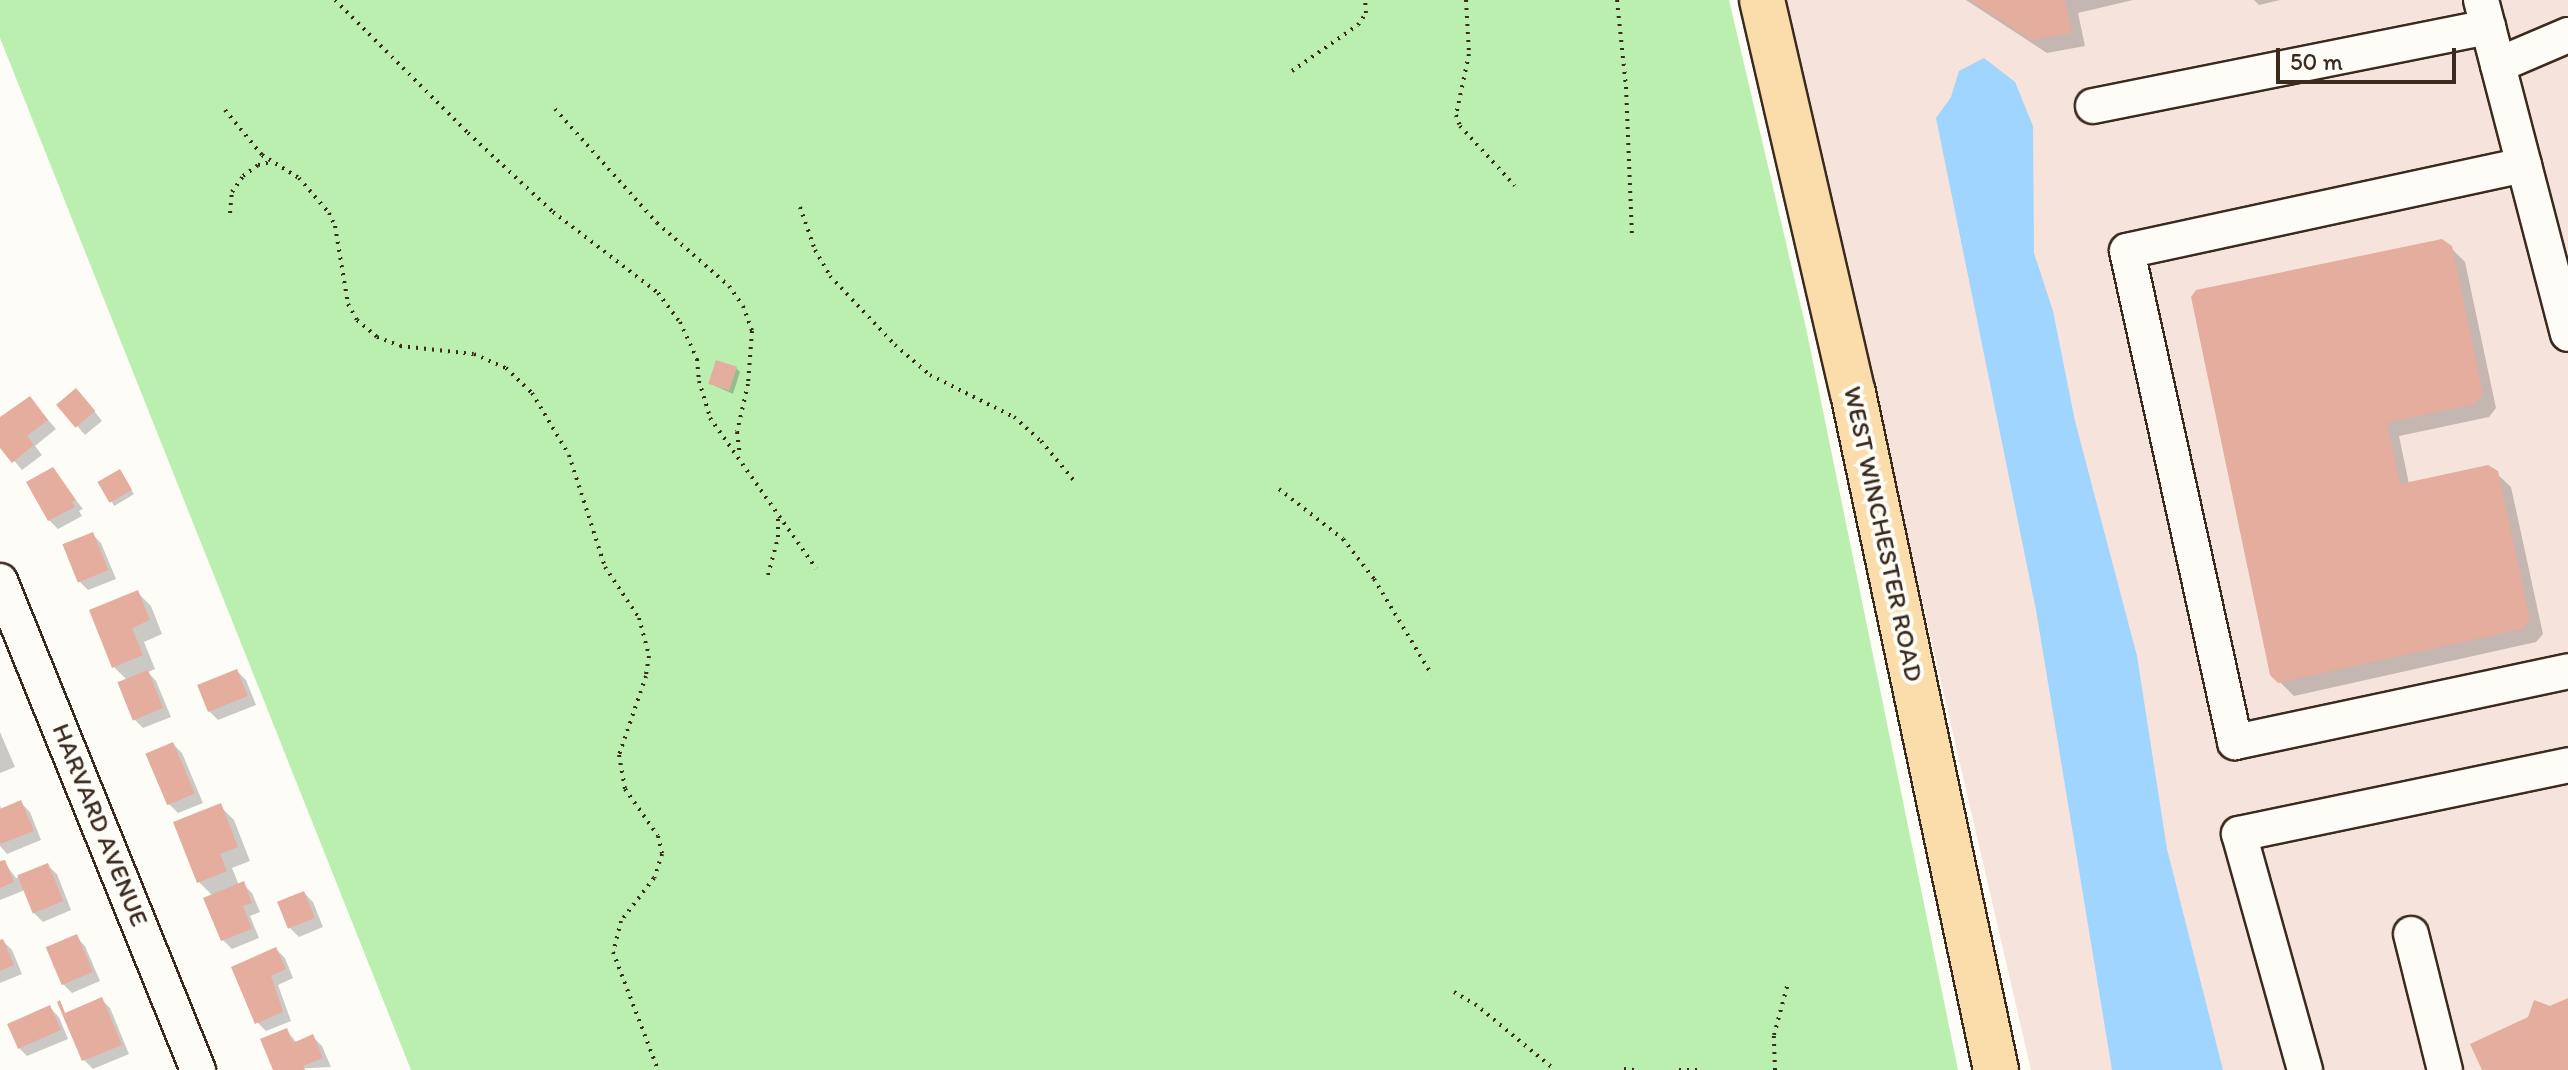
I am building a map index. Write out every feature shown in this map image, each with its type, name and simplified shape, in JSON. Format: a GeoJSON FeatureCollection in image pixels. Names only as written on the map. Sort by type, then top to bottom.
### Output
{"type":"FeatureCollection","features":[{"type":"Feature","properties":{"kind":"main road","name":"WEST WINCHESTER ROAD"},"geometry":{"type":"LineString","coordinates":[[1762,0],[1853,393],[1996,1070]]}},
{"type":"Feature","properties":{"kind":"street"},"geometry":{"type":"LineString","coordinates":[[2093,106],[2485,14],[2568,334]]}},
{"type":"Feature","properties":{"kind":"street"},"geometry":{"type":"LineString","coordinates":[[2498,65],[2568,35]]}},
{"type":"Feature","properties":{"kind":"street"},"geometry":{"type":"LineString","coordinates":[[2524,165],[2127,251],[2235,742],[2568,671]]}},
{"type":"Feature","properties":{"kind":"street","name":"HARVARD AVENUE"},"geometry":{"type":"LineString","coordinates":[[0,581],[198,1070]]}},
{"type":"Feature","properties":{"kind":"street"},"geometry":{"type":"LineString","coordinates":[[2305,1070],[2239,834],[2568,765]]}},
{"type":"Feature","properties":{"kind":"street"},"geometry":{"type":"LineString","coordinates":[[2411,934],[2445,1070]]}},
{"type":"Feature","properties":{"kind":"path"},"geometry":{"type":"LineString","coordinates":[[335,0],[468,133],[553,212],[658,293],[680,322],[697,359],[699,381],[710,418],[816,568]]}},
{"type":"Feature","properties":{"kind":"path"},"geometry":{"type":"LineString","coordinates":[[1292,71],[1358,25],[1366,13],[1365,0]]}},
{"type":"Feature","properties":{"kind":"path"},"geometry":{"type":"LineString","coordinates":[[1466,0],[1469,54],[1456,115],[1460,126],[1515,186]]}},
{"type":"Feature","properties":{"kind":"path"},"geometry":{"type":"LineString","coordinates":[[1617,0],[1626,87],[1632,235]]}},
{"type":"Feature","properties":{"kind":"path"},"geometry":{"type":"LineString","coordinates":[[555,109],[657,223],[729,286],[743,306],[752,331],[748,384],[737,432],[742,462]]}},
{"type":"Feature","properties":{"kind":"path"},"geometry":{"type":"LineString","coordinates":[[225,110],[271,162],[299,178],[329,213],[335,226],[348,304],[357,320],[377,337],[400,346],[489,359],[520,379],[532,393],[569,455],[605,567],[639,618],[649,656],[646,676],[619,755],[620,774],[637,808],[658,836],[662,854],[654,878],[621,921],[613,952],[658,1070]]}},
{"type":"Feature","properties":{"kind":"path"},"geometry":{"type":"LineString","coordinates":[[230,213],[232,192],[243,176],[258,165],[271,162]]}},
{"type":"Feature","properties":{"kind":"path"},"geometry":{"type":"LineString","coordinates":[[800,207],[815,250],[830,276],[895,345],[930,375],[1014,417],[1049,450],[1075,482]]}},
{"type":"Feature","properties":{"kind":"path"},"geometry":{"type":"LineString","coordinates":[[1279,489],[1343,539],[1374,579],[1432,675]]}},
{"type":"Feature","properties":{"kind":"path"},"geometry":{"type":"LineString","coordinates":[[768,575],[778,537],[778,515]]}},
{"type":"Feature","properties":{"kind":"path"},"geometry":{"type":"LineString","coordinates":[[1775,1070],[1774,1035],[1788,983]]}},
{"type":"Feature","properties":{"kind":"path"},"geometry":{"type":"LineString","coordinates":[[1454,992],[1475,1004],[1555,1070]]}},
{"type":"Feature","properties":{"kind":"path"},"geometry":{"type":"LineString","coordinates":[[1624,1069],[1634,1070]]}},
{"type":"Feature","properties":{"kind":"path"},"geometry":{"type":"LineString","coordinates":[[1679,1070],[1698,1070]]}},
{"type":"Feature","properties":{"kind":"shaded area"},"geometry":{"type":"Polygon","coordinates":[[[1783,0],[2568,0],[2568,1070],[2031,1070],[1783,0]]]}},
{"type":"Feature","properties":{"kind":"green space"},"geometry":{"type":"Polygon","coordinates":[[[0,0],[1729,0],[1806,328],[1958,1070],[411,1070],[0,38],[0,0]]]}},
{"type":"Feature","properties":{"kind":"water"},"geometry":{"type":"Polygon","coordinates":[[[1984,58],[2015,82],[2033,126],[2034,253],[2053,311],[2075,421],[2137,656],[2167,849],[2223,1070],[2112,1070],[2036,610],[1936,118],[1951,97],[1959,71],[1984,58]]]}},
{"type":"Feature","properties":{"kind":"building"},"geometry":{"type":"Polygon","coordinates":[[[1970,0],[2065,0],[2072,33],[2032,40],[1970,0]]]}},
{"type":"Feature","properties":{"kind":"building"},"geometry":{"type":"Polygon","coordinates":[[[2442,239],[2452,246],[2483,394],[2475,404],[2387,423],[2400,484],[2488,465],[2498,471],[2530,620],[2522,629],[2278,683],[2270,675],[2191,297],[2196,290],[2442,239]]]}},
{"type":"Feature","properties":{"kind":"building"},"geometry":{"type":"Polygon","coordinates":[[[716,360],[737,367],[729,391],[708,384],[716,360]]]}},
{"type":"Feature","properties":{"kind":"building"},"geometry":{"type":"Polygon","coordinates":[[[76,388],[95,411],[75,428],[56,405],[76,388]]]}},
{"type":"Feature","properties":{"kind":"building"},"geometry":{"type":"Polygon","coordinates":[[[30,396],[48,420],[27,436],[34,445],[12,463],[0,448],[0,417],[30,396]]]}},
{"type":"Feature","properties":{"kind":"building"},"geometry":{"type":"Polygon","coordinates":[[[53,467],[76,500],[72,502],[75,507],[48,521],[26,482],[53,467]]]}},
{"type":"Feature","properties":{"kind":"building"},"geometry":{"type":"Polygon","coordinates":[[[120,469],[132,490],[109,503],[97,482],[120,469]]]}},
{"type":"Feature","properties":{"kind":"building"},"geometry":{"type":"Polygon","coordinates":[[[93,532],[108,570],[78,582],[62,544],[93,532]]]}},
{"type":"Feature","properties":{"kind":"building"},"geometry":{"type":"Polygon","coordinates":[[[138,590],[150,620],[132,628],[143,655],[112,668],[89,610],[138,590]]]}},
{"type":"Feature","properties":{"kind":"building"},"geometry":{"type":"Polygon","coordinates":[[[237,669],[248,696],[208,712],[197,685],[237,669]]]}},
{"type":"Feature","properties":{"kind":"building"},"geometry":{"type":"Polygon","coordinates":[[[148,670],[163,708],[133,720],[117,682],[148,670]]]}},
{"type":"Feature","properties":{"kind":"building"},"geometry":{"type":"Polygon","coordinates":[[[173,742],[195,794],[167,805],[145,754],[173,742]]]}},
{"type":"Feature","properties":{"kind":"building"},"geometry":{"type":"Polygon","coordinates":[[[21,800],[34,831],[0,844],[0,809],[21,800]]]}},
{"type":"Feature","properties":{"kind":"building"},"geometry":{"type":"Polygon","coordinates":[[[221,803],[238,847],[220,854],[227,871],[197,883],[173,822],[221,803]]]}},
{"type":"Feature","properties":{"kind":"building"},"geometry":{"type":"Polygon","coordinates":[[[5,860],[14,882],[0,888],[0,861],[5,860]]]}},
{"type":"Feature","properties":{"kind":"building"},"geometry":{"type":"Polygon","coordinates":[[[48,863],[63,901],[33,913],[17,875],[48,863]]]}},
{"type":"Feature","properties":{"kind":"building"},"geometry":{"type":"Polygon","coordinates":[[[244,881],[252,903],[243,906],[252,929],[221,941],[203,898],[244,881]]]}},
{"type":"Feature","properties":{"kind":"building"},"geometry":{"type":"Polygon","coordinates":[[[304,891],[315,918],[288,929],[277,902],[304,891]]]}},
{"type":"Feature","properties":{"kind":"building"},"geometry":{"type":"Polygon","coordinates":[[[77,934],[93,972],[62,985],[46,947],[77,934]]]}},
{"type":"Feature","properties":{"kind":"building"},"geometry":{"type":"Polygon","coordinates":[[[3,939],[14,965],[0,971],[0,940],[3,939]]]}},
{"type":"Feature","properties":{"kind":"building"},"geometry":{"type":"Polygon","coordinates":[[[276,947],[286,969],[271,976],[283,1012],[255,1024],[231,967],[276,947]]]}},
{"type":"Feature","properties":{"kind":"building"},"geometry":{"type":"Polygon","coordinates":[[[102,997],[122,1045],[82,1061],[57,1002],[60,1000],[65,1013],[102,997]]]}},
{"type":"Feature","properties":{"kind":"building"},"geometry":{"type":"Polygon","coordinates":[[[2568,998],[2568,1070],[2482,1070],[2470,1044],[2528,1017],[2534,1000],[2550,1006],[2568,998]]]}},
{"type":"Feature","properties":{"kind":"building"},"geometry":{"type":"Polygon","coordinates":[[[50,1005],[61,1030],[18,1049],[7,1024],[50,1005]]]}},
{"type":"Feature","properties":{"kind":"building"},"geometry":{"type":"Polygon","coordinates":[[[287,1028],[293,1043],[313,1034],[323,1058],[303,1066],[305,1070],[273,1070],[260,1039],[287,1028]]]}}]}
